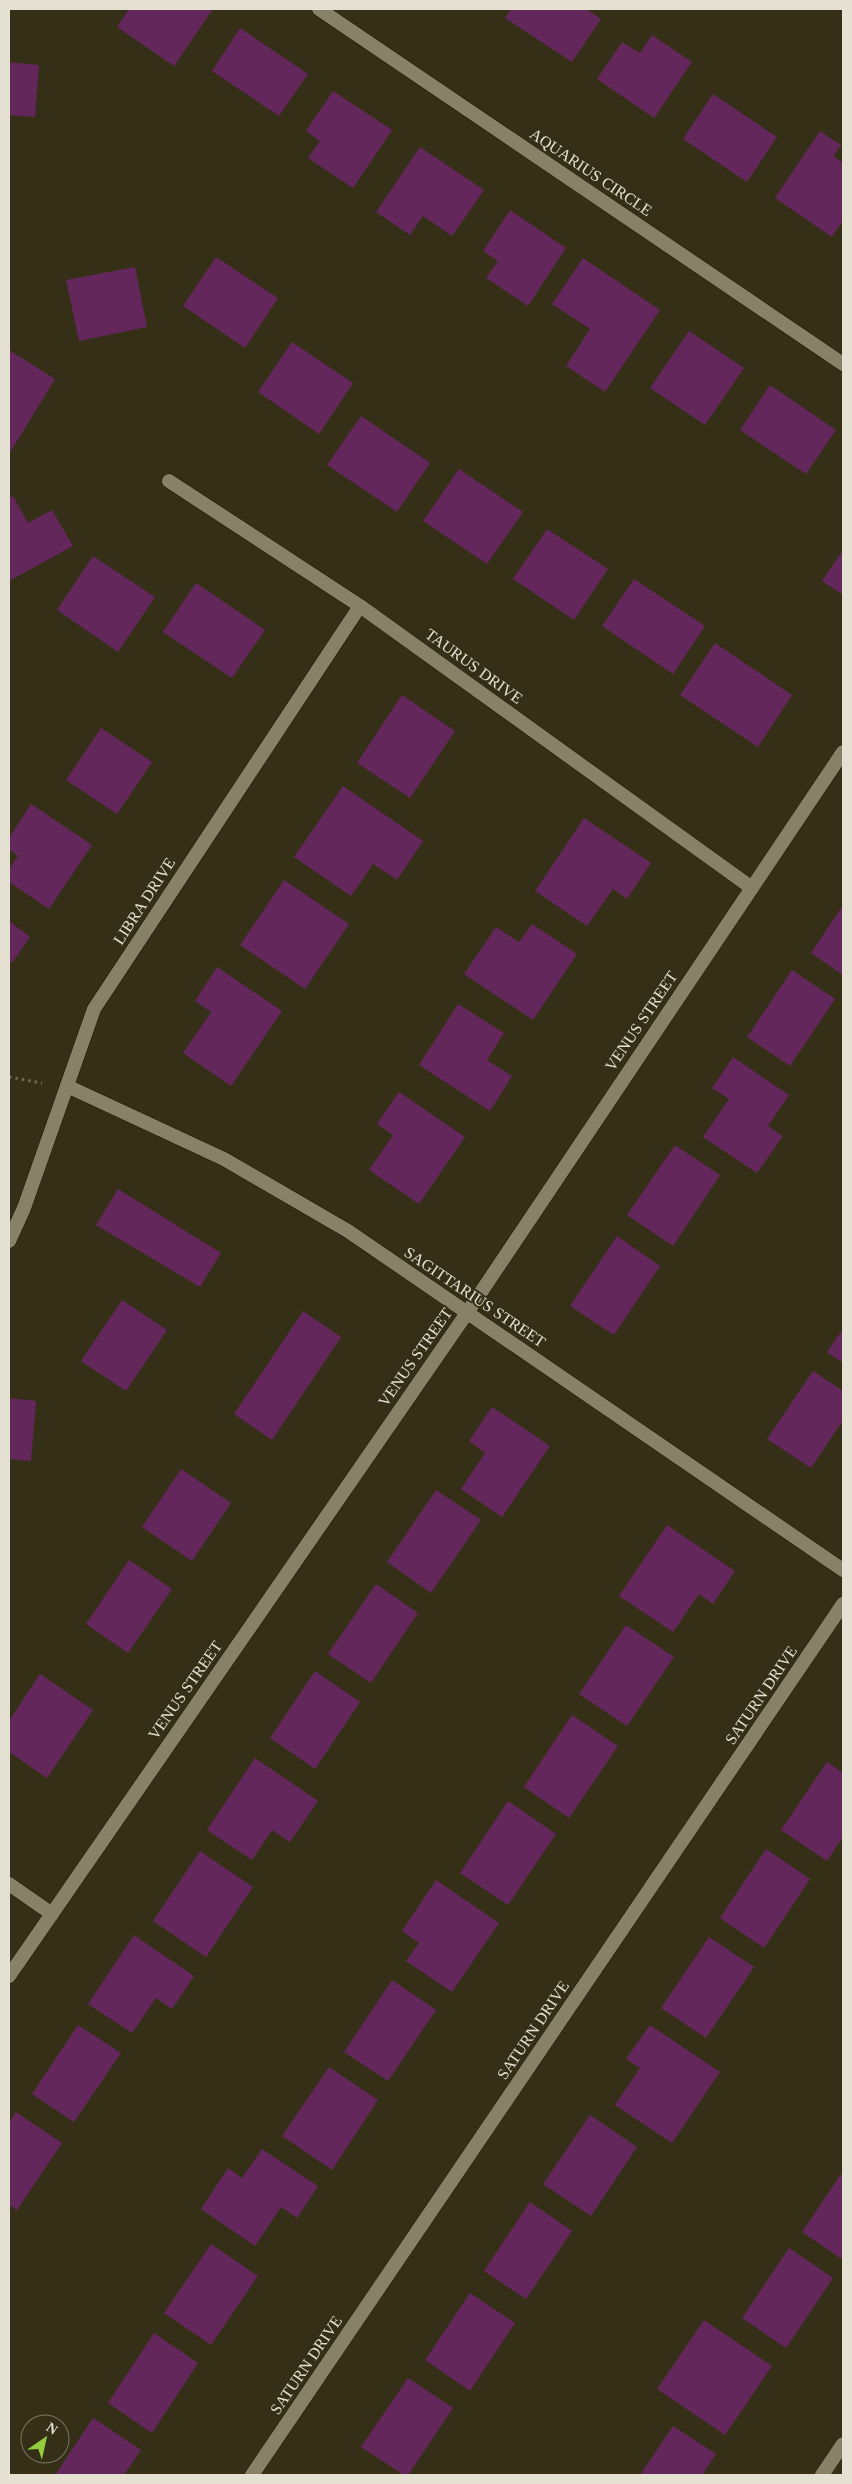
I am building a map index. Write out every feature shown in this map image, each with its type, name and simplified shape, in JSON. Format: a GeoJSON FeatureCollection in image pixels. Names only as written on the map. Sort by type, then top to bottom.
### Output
{"type":"FeatureCollection","features":[{"type":"Feature","properties":{"kind":"street","name":"AQUARIUS CIRCLE"},"geometry":{"type":"LineString","coordinates":[[320,9],[843,364]]}},
{"type":"Feature","properties":{"kind":"street","name":"TAURUS DRIVE"},"geometry":{"type":"LineString","coordinates":[[169,481],[360,606],[752,888]]}},
{"type":"Feature","properties":{"kind":"street","name":"LIBRA DRIVE"},"geometry":{"type":"LineString","coordinates":[[9,1241],[24,1208],[94,1009],[360,606]]}},
{"type":"Feature","properties":{"kind":"street","name":"VENUS STREET"},"geometry":{"type":"LineString","coordinates":[[9,1976],[467,1313],[843,752]]}},
{"type":"Feature","properties":{"kind":"street","name":"SAGITTARIUS STREET"},"geometry":{"type":"LineString","coordinates":[[67,1086],[224,1160],[348,1231],[843,1570]]}},
{"type":"Feature","properties":{"kind":"street","name":"SATURN DRIVE"},"geometry":{"type":"LineString","coordinates":[[252,2475],[843,1604]]}},
{"type":"Feature","properties":{"kind":"street"},"geometry":{"type":"LineString","coordinates":[[9,1884],[52,1914]]}},
{"type":"Feature","properties":{"kind":"street"},"geometry":{"type":"LineString","coordinates":[[822,2475],[843,2444]]}},
{"type":"Feature","properties":{"kind":"path"},"geometry":{"type":"LineString","coordinates":[[9,1077],[67,1086]]}},
{"type":"Feature","properties":{"kind":"building"},"geometry":{"type":"Polygon","coordinates":[[[129,9],[213,9],[174,66],[117,27],[129,9]]]}},
{"type":"Feature","properties":{"kind":"building"},"geometry":{"type":"Polygon","coordinates":[[[511,9],[586,9],[601,19],[572,62],[505,18],[511,9]]]}},
{"type":"Feature","properties":{"kind":"building"},"geometry":{"type":"Polygon","coordinates":[[[240,28],[308,74],[279,116],[212,71],[240,28]]]}},
{"type":"Feature","properties":{"kind":"building"},"geometry":{"type":"Polygon","coordinates":[[[652,35],[692,62],[654,118],[597,79],[622,42],[640,53],[652,35]]]}},
{"type":"Feature","properties":{"kind":"building"},"geometry":{"type":"Polygon","coordinates":[[[9,62],[39,65],[35,117],[9,115],[9,62]]]}},
{"type":"Feature","properties":{"kind":"building"},"geometry":{"type":"Polygon","coordinates":[[[333,91],[392,130],[353,188],[308,158],[320,141],[306,131],[333,91]]]}},
{"type":"Feature","properties":{"kind":"building"},"geometry":{"type":"Polygon","coordinates":[[[713,94],[777,137],[747,182],[683,139],[713,94]]]}},
{"type":"Feature","properties":{"kind":"building"},"geometry":{"type":"Polygon","coordinates":[[[820,131],[841,145],[833,156],[843,163],[843,220],[832,237],[775,198],[820,131]]]}},
{"type":"Feature","properties":{"kind":"building"},"geometry":{"type":"Polygon","coordinates":[[[420,147],[484,190],[452,236],[423,216],[410,235],[376,212],[420,147]]]}},
{"type":"Feature","properties":{"kind":"building"},"geometry":{"type":"Polygon","coordinates":[[[510,210],[566,248],[528,306],[486,278],[498,261],[483,251],[510,210]]]}},
{"type":"Feature","properties":{"kind":"building"},"geometry":{"type":"Polygon","coordinates":[[[216,257],[278,298],[245,348],[183,306],[216,257]]]}},
{"type":"Feature","properties":{"kind":"building"},"geometry":{"type":"Polygon","coordinates":[[[583,258],[660,310],[605,392],[566,366],[590,329],[552,304],[583,258]]]}},
{"type":"Feature","properties":{"kind":"building"},"geometry":{"type":"Polygon","coordinates":[[[135,267],[147,327],[79,341],[66,280],[135,267]]]}},
{"type":"Feature","properties":{"kind":"building"},"geometry":{"type":"Polygon","coordinates":[[[689,331],[744,368],[705,425],[650,388],[689,331]]]}},
{"type":"Feature","properties":{"kind":"building"},"geometry":{"type":"Polygon","coordinates":[[[292,342],[353,383],[319,434],[258,392],[292,342]]]}},
{"type":"Feature","properties":{"kind":"building"},"geometry":{"type":"Polygon","coordinates":[[[9,350],[55,379],[9,454],[9,350]]]}},
{"type":"Feature","properties":{"kind":"building"},"geometry":{"type":"Polygon","coordinates":[[[770,385],[836,430],[806,474],[740,430],[770,385]]]}},
{"type":"Feature","properties":{"kind":"building"},"geometry":{"type":"Polygon","coordinates":[[[361,416],[430,463],[397,512],[327,465],[361,416]]]}},
{"type":"Feature","properties":{"kind":"building"},"geometry":{"type":"Polygon","coordinates":[[[459,469],[523,512],[487,564],[423,521],[459,469]]]}},
{"type":"Feature","properties":{"kind":"building"},"geometry":{"type":"Polygon","coordinates":[[[13,496],[28,523],[52,510],[73,546],[9,581],[9,498],[13,496]]]}},
{"type":"Feature","properties":{"kind":"building"},"geometry":{"type":"Polygon","coordinates":[[[547,529],[608,569],[574,620],[513,579],[547,529]]]}},
{"type":"Feature","properties":{"kind":"building"},"geometry":{"type":"Polygon","coordinates":[[[843,550],[843,595],[822,581],[843,550]]]}},
{"type":"Feature","properties":{"kind":"building"},"geometry":{"type":"Polygon","coordinates":[[[93,556],[155,597],[118,652],[57,610],[93,556]]]}},
{"type":"Feature","properties":{"kind":"building"},"geometry":{"type":"Polygon","coordinates":[[[634,579],[705,626],[673,674],[602,626],[634,579]]]}},
{"type":"Feature","properties":{"kind":"building"},"geometry":{"type":"Polygon","coordinates":[[[196,583],[265,630],[232,678],[163,632],[196,583]]]}},
{"type":"Feature","properties":{"kind":"building"},"geometry":{"type":"Polygon","coordinates":[[[715,643],[792,695],[758,747],[680,695],[715,643]]]}},
{"type":"Feature","properties":{"kind":"building"},"geometry":{"type":"Polygon","coordinates":[[[402,695],[455,731],[410,798],[357,763],[402,695]]]}},
{"type":"Feature","properties":{"kind":"building"},"geometry":{"type":"Polygon","coordinates":[[[101,728],[152,762],[117,814],[66,780],[101,728]]]}},
{"type":"Feature","properties":{"kind":"building"},"geometry":{"type":"Polygon","coordinates":[[[343,786],[423,841],[397,880],[373,864],[351,896],[294,857],[343,786]]]}},
{"type":"Feature","properties":{"kind":"building"},"geometry":{"type":"Polygon","coordinates":[[[31,804],[92,845],[49,909],[9,882],[9,869],[18,856],[9,849],[9,838],[31,804]]]}},
{"type":"Feature","properties":{"kind":"building"},"geometry":{"type":"Polygon","coordinates":[[[584,818],[651,863],[627,899],[613,889],[587,926],[535,891],[584,818]]]}},
{"type":"Feature","properties":{"kind":"building"},"geometry":{"type":"Polygon","coordinates":[[[284,880],[349,924],[305,989],[240,945],[284,880]]]}},
{"type":"Feature","properties":{"kind":"building"},"geometry":{"type":"Polygon","coordinates":[[[843,905],[843,975],[811,953],[843,905]]]}},
{"type":"Feature","properties":{"kind":"building"},"geometry":{"type":"Polygon","coordinates":[[[9,921],[30,937],[12,963],[9,961],[9,921]]]}},
{"type":"Feature","properties":{"kind":"building"},"geometry":{"type":"Polygon","coordinates":[[[532,924],[577,954],[533,1020],[464,974],[496,927],[519,942],[532,924]]]}},
{"type":"Feature","properties":{"kind":"building"},"geometry":{"type":"Polygon","coordinates":[[[217,967],[282,1011],[231,1086],[183,1053],[211,1012],[195,1001],[217,967]]]}},
{"type":"Feature","properties":{"kind":"building"},"geometry":{"type":"Polygon","coordinates":[[[792,970],[835,999],[790,1066],[747,1037],[792,970]]]}},
{"type":"Feature","properties":{"kind":"building"},"geometry":{"type":"Polygon","coordinates":[[[458,1004],[504,1033],[487,1060],[512,1076],[490,1111],[419,1065],[458,1004]]]}},
{"type":"Feature","properties":{"kind":"building"},"geometry":{"type":"Polygon","coordinates":[[[733,1057],[789,1095],[768,1126],[783,1136],[757,1173],[703,1137],[729,1099],[712,1088],[733,1057]]]}},
{"type":"Feature","properties":{"kind":"building"},"geometry":{"type":"Polygon","coordinates":[[[399,1092],[465,1137],[419,1204],[369,1170],[393,1135],[377,1124],[399,1092]]]}},
{"type":"Feature","properties":{"kind":"building"},"geometry":{"type":"Polygon","coordinates":[[[675,1145],[720,1175],[673,1246],[627,1215],[675,1145]]]}},
{"type":"Feature","properties":{"kind":"building"},"geometry":{"type":"Polygon","coordinates":[[[118,1189],[221,1253],[200,1287],[96,1225],[118,1189]]]}},
{"type":"Feature","properties":{"kind":"building"},"geometry":{"type":"Polygon","coordinates":[[[617,1236],[660,1266],[614,1335],[570,1306],[617,1236]]]}},
{"type":"Feature","properties":{"kind":"building"},"geometry":{"type":"Polygon","coordinates":[[[122,1300],[167,1330],[126,1391],[81,1361],[122,1300]]]}},
{"type":"Feature","properties":{"kind":"building"},"geometry":{"type":"Polygon","coordinates":[[[303,1311],[341,1337],[272,1440],[234,1414],[303,1311]]]}},
{"type":"Feature","properties":{"kind":"building"},"geometry":{"type":"Polygon","coordinates":[[[843,1329],[843,1363],[827,1352],[843,1329]]]}},
{"type":"Feature","properties":{"kind":"building"},"geometry":{"type":"Polygon","coordinates":[[[813,1371],[843,1391],[843,1420],[811,1468],[767,1439],[813,1371]]]}},
{"type":"Feature","properties":{"kind":"building"},"geometry":{"type":"Polygon","coordinates":[[[9,1398],[36,1401],[31,1461],[9,1459],[9,1398]]]}},
{"type":"Feature","properties":{"kind":"building"},"geometry":{"type":"Polygon","coordinates":[[[492,1407],[550,1446],[502,1517],[461,1489],[485,1453],[469,1441],[492,1407]]]}},
{"type":"Feature","properties":{"kind":"building"},"geometry":{"type":"Polygon","coordinates":[[[181,1469],[231,1503],[192,1561],[142,1527],[181,1469]]]}},
{"type":"Feature","properties":{"kind":"building"},"geometry":{"type":"Polygon","coordinates":[[[436,1490],[481,1520],[431,1593],[387,1562],[436,1490]]]}},
{"type":"Feature","properties":{"kind":"building"},"geometry":{"type":"Polygon","coordinates":[[[667,1525],[735,1571],[713,1604],[699,1594],[673,1632],[619,1596],[667,1525]]]}},
{"type":"Feature","properties":{"kind":"building"},"geometry":{"type":"Polygon","coordinates":[[[129,1560],[172,1589],[128,1653],[86,1624],[129,1560]]]}},
{"type":"Feature","properties":{"kind":"building"},"geometry":{"type":"Polygon","coordinates":[[[376,1584],[418,1613],[371,1683],[328,1654],[376,1584]]]}},
{"type":"Feature","properties":{"kind":"building"},"geometry":{"type":"Polygon","coordinates":[[[626,1625],[674,1657],[627,1726],[579,1694],[626,1625]]]}},
{"type":"Feature","properties":{"kind":"building"},"geometry":{"type":"Polygon","coordinates":[[[315,1671],[360,1702],[315,1769],[270,1738],[315,1671]]]}},
{"type":"Feature","properties":{"kind":"building"},"geometry":{"type":"Polygon","coordinates":[[[40,1674],[93,1710],[47,1778],[9,1752],[9,1721],[40,1674]]]}},
{"type":"Feature","properties":{"kind":"building"},"geometry":{"type":"Polygon","coordinates":[[[572,1715],[618,1746],[569,1818],[524,1787],[572,1715]]]}},
{"type":"Feature","properties":{"kind":"building"},"geometry":{"type":"Polygon","coordinates":[[[255,1758],[318,1801],[290,1842],[272,1830],[252,1860],[207,1830],[255,1758]]]}},
{"type":"Feature","properties":{"kind":"building"},"geometry":{"type":"Polygon","coordinates":[[[827,1762],[843,1773],[843,1837],[827,1861],[781,1830],[827,1762]]]}},
{"type":"Feature","properties":{"kind":"building"},"geometry":{"type":"Polygon","coordinates":[[[508,1801],[556,1834],[508,1905],[460,1873],[508,1801]]]}},
{"type":"Feature","properties":{"kind":"building"},"geometry":{"type":"Polygon","coordinates":[[[766,1849],[810,1879],[764,1948],[720,1918],[766,1849]]]}},
{"type":"Feature","properties":{"kind":"building"},"geometry":{"type":"Polygon","coordinates":[[[200,1851],[253,1887],[206,1957],[153,1921],[200,1851]]]}},
{"type":"Feature","properties":{"kind":"building"},"geometry":{"type":"Polygon","coordinates":[[[436,1880],[499,1923],[452,1992],[406,1961],[419,1943],[402,1931],[436,1880]]]}},
{"type":"Feature","properties":{"kind":"building"},"geometry":{"type":"Polygon","coordinates":[[[134,1935],[194,1976],[172,2009],[156,1998],[132,2033],[88,2004],[134,1935]]]}},
{"type":"Feature","properties":{"kind":"building"},"geometry":{"type":"Polygon","coordinates":[[[709,1937],[754,1967],[706,2038],[661,2008],[709,1937]]]}},
{"type":"Feature","properties":{"kind":"building"},"geometry":{"type":"Polygon","coordinates":[[[392,1980],[436,2010],[388,2081],[344,2052],[392,1980]]]}},
{"type":"Feature","properties":{"kind":"building"},"geometry":{"type":"Polygon","coordinates":[[[78,2025],[121,2053],[74,2122],[32,2094],[78,2025]]]}},
{"type":"Feature","properties":{"kind":"building"},"geometry":{"type":"Polygon","coordinates":[[[650,2025],[720,2072],[672,2143],[615,2105],[640,2068],[626,2059],[650,2025]]]}},
{"type":"Feature","properties":{"kind":"building"},"geometry":{"type":"Polygon","coordinates":[[[329,2067],[378,2100],[332,2170],[282,2136],[329,2067]]]}},
{"type":"Feature","properties":{"kind":"building"},"geometry":{"type":"Polygon","coordinates":[[[16,2112],[62,2143],[17,2210],[9,2205],[9,2123],[16,2112]]]}},
{"type":"Feature","properties":{"kind":"building"},"geometry":{"type":"Polygon","coordinates":[[[590,2115],[637,2147],[591,2216],[543,2184],[590,2115]]]}},
{"type":"Feature","properties":{"kind":"building"},"geometry":{"type":"Polygon","coordinates":[[[262,2149],[318,2186],[297,2218],[281,2207],[255,2246],[201,2209],[228,2168],[242,2178],[262,2149]]]}},
{"type":"Feature","properties":{"kind":"building"},"geometry":{"type":"Polygon","coordinates":[[[843,2171],[843,2260],[802,2232],[843,2171]]]}},
{"type":"Feature","properties":{"kind":"building"},"geometry":{"type":"Polygon","coordinates":[[[530,2202],[572,2231],[526,2299],[484,2271],[530,2202]]]}},
{"type":"Feature","properties":{"kind":"building"},"geometry":{"type":"Polygon","coordinates":[[[211,2244],[258,2276],[211,2345],[164,2313],[211,2244]]]}},
{"type":"Feature","properties":{"kind":"building"},"geometry":{"type":"Polygon","coordinates":[[[789,2248],[833,2278],[786,2348],[742,2318],[789,2248]]]}},
{"type":"Feature","properties":{"kind":"building"},"geometry":{"type":"Polygon","coordinates":[[[470,2293],[515,2323],[470,2391],[425,2360],[470,2293]]]}},
{"type":"Feature","properties":{"kind":"building"},"geometry":{"type":"Polygon","coordinates":[[[704,2320],[772,2366],[725,2435],[657,2389],[704,2320]]]}},
{"type":"Feature","properties":{"kind":"building"},"geometry":{"type":"Polygon","coordinates":[[[154,2333],[198,2363],[152,2433],[108,2403],[154,2333]]]}},
{"type":"Feature","properties":{"kind":"building"},"geometry":{"type":"Polygon","coordinates":[[[408,2378],[453,2408],[408,2475],[404,2475],[361,2447],[408,2378]]]}},
{"type":"Feature","properties":{"kind":"building"},"geometry":{"type":"Polygon","coordinates":[[[93,2418],[141,2450],[124,2475],[55,2475],[62,2464],[70,2464],[70,2452],[93,2418]]]}},
{"type":"Feature","properties":{"kind":"building"},"geometry":{"type":"Polygon","coordinates":[[[673,2426],[716,2454],[702,2475],[640,2475],[673,2426]]]}}]}
